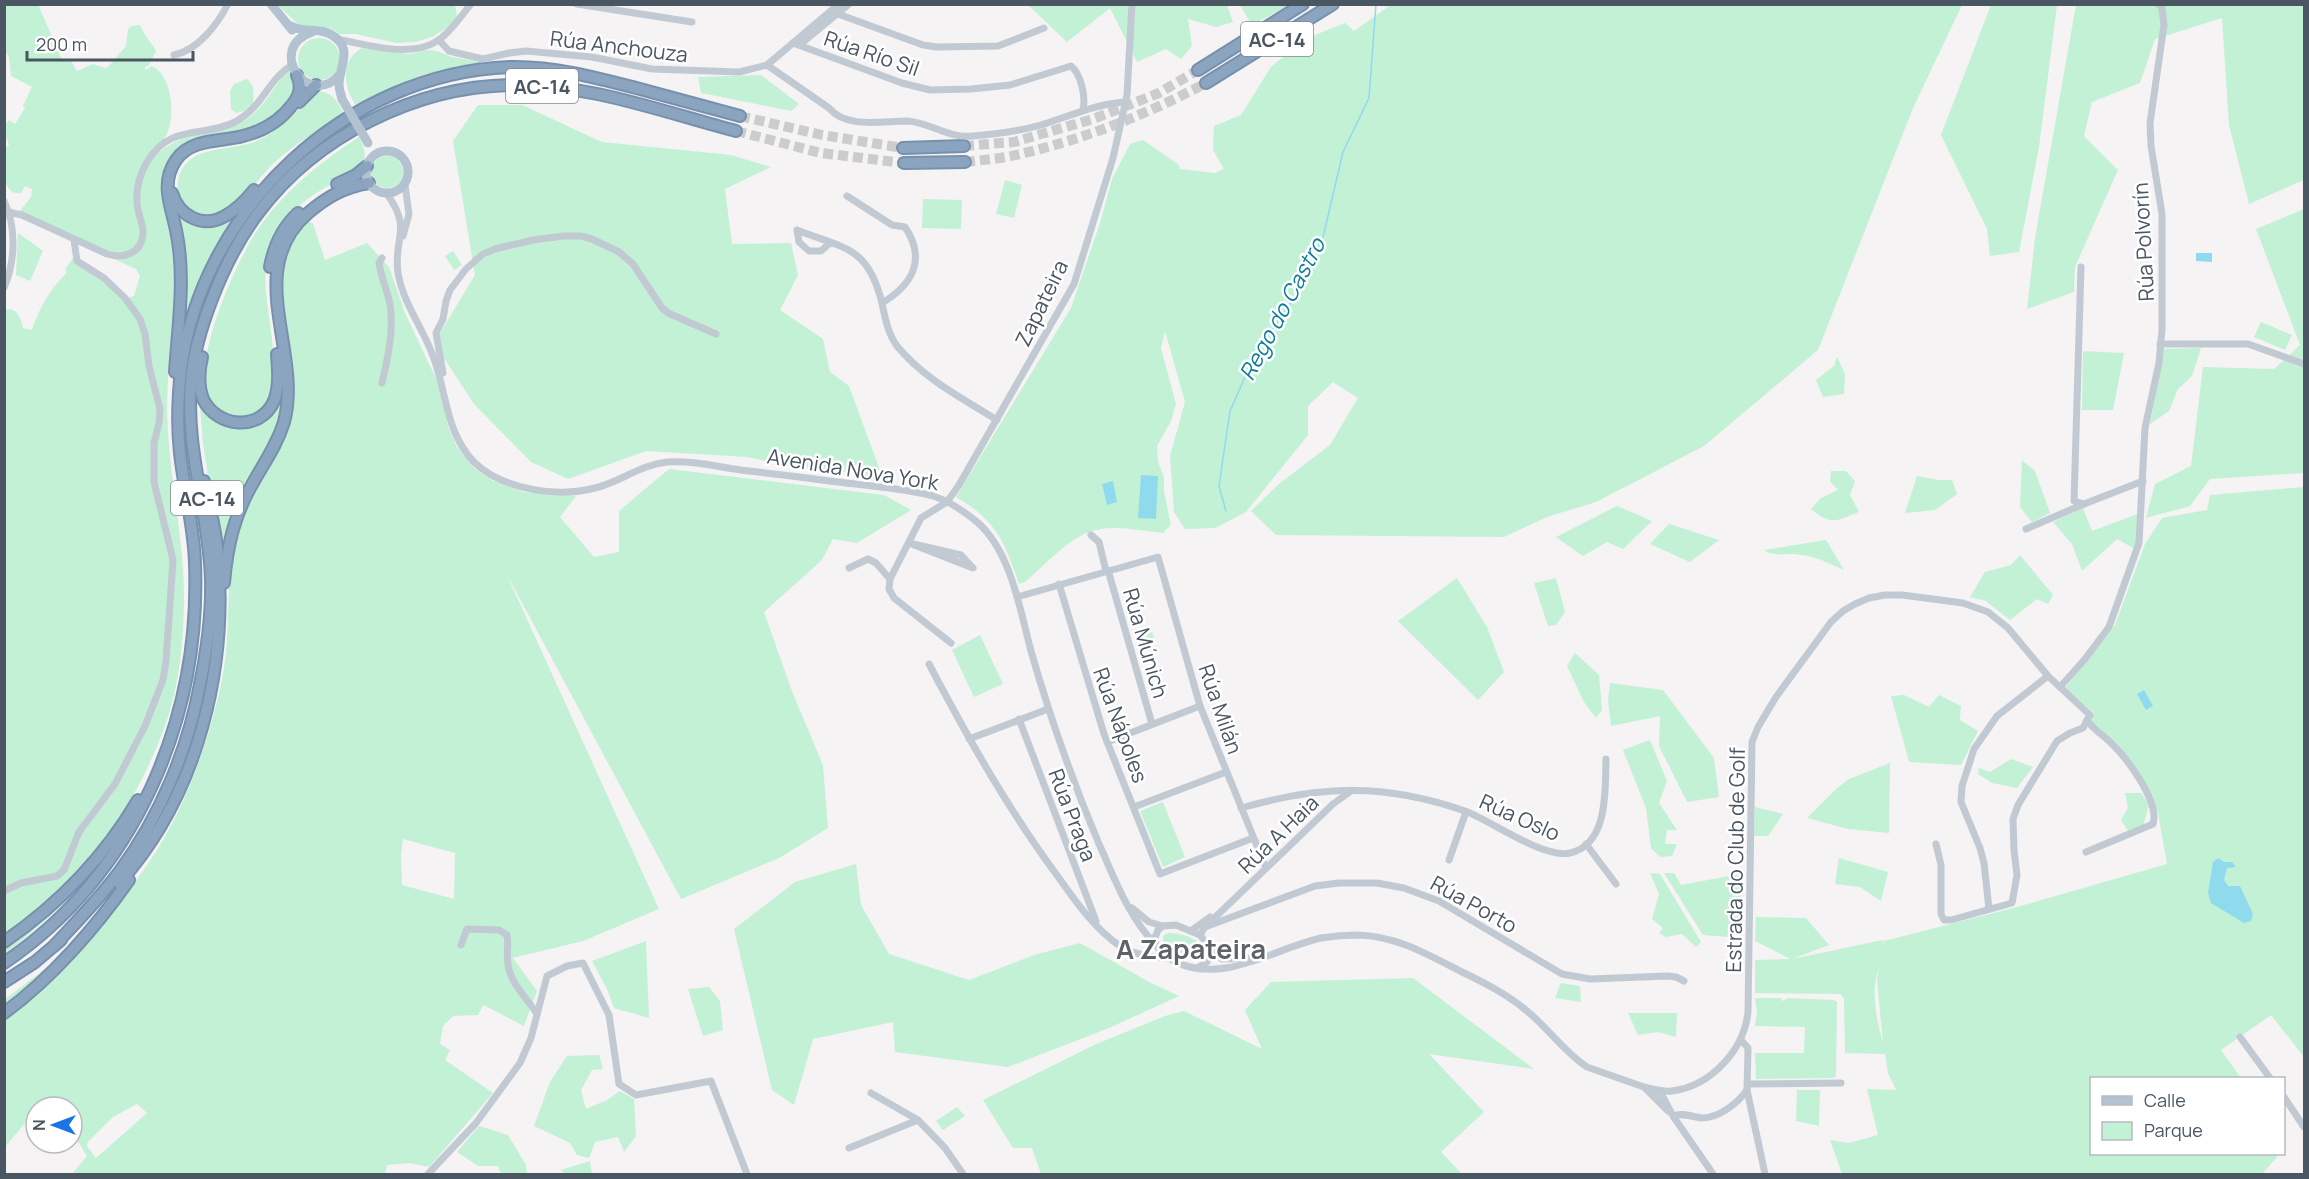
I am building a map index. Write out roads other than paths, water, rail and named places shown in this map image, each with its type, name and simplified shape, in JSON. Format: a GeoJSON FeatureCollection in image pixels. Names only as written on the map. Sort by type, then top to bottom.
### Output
{"type":"FeatureCollection","features":[{"type":"Feature","properties":{"kind":"highway","name":"AC-14"},"geometry":{"type":"LineString","coordinates":[[1198,70],[1303,4]]}},
{"type":"Feature","properties":{"kind":"highway","name":"AC-14"},"geometry":{"type":"LineString","coordinates":[[1206,83],[1333,4]]}},
{"type":"Feature","properties":{"kind":"highway","name":"AC-14"},"geometry":{"type":"LineString","coordinates":[[4,963],[43,934],[64,914],[88,890],[108,863],[141,810],[175,731],[190,661],[196,609],[195,560],[179,449],[179,399],[186,342],[200,296],[216,259],[231,232],[259,194],[290,160],[319,138],[362,111],[415,86],[462,72],[512,67],[573,74],[740,116]]}},
{"type":"Feature","properties":{"kind":"highway"},"geometry":{"type":"LineString","coordinates":[[179,449],[173,432],[173,409],[181,272],[176,231],[168,198],[168,178],[176,160],[188,149],[203,143],[256,132],[280,117],[298,96],[300,83],[297,75]]}},
{"type":"Feature","properties":{"kind":"highway"},"geometry":{"type":"LineString","coordinates":[[319,138],[285,159],[248,198],[223,218],[214,221],[195,220],[175,202],[172,195],[172,178],[184,156],[198,149],[248,139],[269,131],[285,119],[305,94],[320,85]]}},
{"type":"Feature","properties":{"kind":"highway","name":"AC-14"},"geometry":{"type":"LineString","coordinates":[[55,945],[120,872],[144,836],[164,797],[181,755],[200,687],[209,635],[211,580],[208,542],[192,446],[191,381],[198,341],[209,306],[231,254],[260,210],[308,160],[370,121],[397,108],[447,93],[483,87],[536,86],[589,92],[736,131]]}},
{"type":"Feature","properties":{"kind":"highway"},"geometry":{"type":"LineString","coordinates":[[903,148],[964,146]]}},
{"type":"Feature","properties":{"kind":"highway"},"geometry":{"type":"LineString","coordinates":[[209,306],[209,324],[200,372],[202,396],[208,407],[225,421],[246,422],[261,417],[274,401],[278,380],[269,277],[275,244],[287,225],[306,206],[369,162]]}},
{"type":"Feature","properties":{"kind":"highway"},"geometry":{"type":"LineString","coordinates":[[904,163],[965,162]]}},
{"type":"Feature","properties":{"kind":"highway"},"geometry":{"type":"LineString","coordinates":[[218,655],[230,536],[243,502],[278,441],[285,419],[286,370],[276,283],[280,254],[291,232],[323,201],[351,186],[369,183]]}},
{"type":"Feature","properties":{"kind":"highway","name":"AC-14"},"geometry":{"type":"LineString","coordinates":[[4,982],[36,962],[90,915],[126,875],[158,833],[190,765],[210,697],[218,655],[220,601],[217,546],[197,439],[195,406],[200,348],[198,341]]}},
{"type":"Feature","properties":{"kind":"highway"},"geometry":{"type":"LineString","coordinates":[[4,942],[54,904],[102,853],[129,816],[175,731]]}},
{"type":"Feature","properties":{"kind":"highway"},"geometry":{"type":"LineString","coordinates":[[4,1013],[38,985],[101,916],[142,862],[158,833]]}},
{"type":"Feature","properties":{"kind":"main road"},"geometry":{"type":"LineString","coordinates":[[271,4],[289,25],[296,43]]}},
{"type":"Feature","properties":{"kind":"main road"},"geometry":{"type":"LineString","coordinates":[[289,25],[296,29],[325,32],[336,39],[345,55],[339,83],[342,99],[368,143],[369,183],[376,191],[387,194],[400,190],[405,185],[409,174],[406,162],[398,154],[383,151],[368,143]]}},
{"type":"Feature","properties":{"kind":"main road"},"geometry":{"type":"LineString","coordinates":[[313,32],[306,34],[296,43],[291,57],[292,65],[297,75],[303,80],[320,85],[342,99]]}},
{"type":"Feature","properties":{"kind":"main road"},"geometry":{"type":"LineString","coordinates":[[320,85],[330,82],[341,72]]}},
{"type":"Feature","properties":{"kind":"main road"},"geometry":{"type":"LineString","coordinates":[[369,162],[383,151]]}},
{"type":"Feature","properties":{"kind":"street"},"geometry":{"type":"LineString","coordinates":[[174,55],[187,52],[195,46],[228,4]]}},
{"type":"Feature","properties":{"kind":"street"},"geometry":{"type":"LineString","coordinates":[[336,39],[390,49],[420,47],[439,40],[471,4]]}},
{"type":"Feature","properties":{"kind":"street"},"geometry":{"type":"LineString","coordinates":[[577,4],[692,22]]}},
{"type":"Feature","properties":{"kind":"street"},"geometry":{"type":"LineString","coordinates":[[839,4],[792,42],[767,66],[828,108],[836,117],[847,121],[915,122],[942,132],[971,136],[1040,125],[1083,109],[1125,102]]}},
{"type":"Feature","properties":{"kind":"street"},"geometry":{"type":"LineString","coordinates":[[792,42],[802,42],[849,4]]}},
{"type":"Feature","properties":{"kind":"street","name":"Zapateira"},"geometry":{"type":"LineString","coordinates":[[947,502],[997,420],[1074,284],[1113,158],[1125,102],[1130,66],[1132,4]]}},
{"type":"Feature","properties":{"kind":"street","name":"Rúa Polvorín"},"geometry":{"type":"LineString","coordinates":[[2060,687],[2109,627],[2139,543],[2145,428],[2159,363],[2163,303],[2162,214],[2150,135],[2164,25],[2162,8],[2158,4]]}},
{"type":"Feature","properties":{"kind":"street"},"geometry":{"type":"LineString","coordinates":[[838,14],[923,45],[937,47],[998,45],[1044,28]]}},
{"type":"Feature","properties":{"kind":"street","name":"Rúa Anchouza"},"geometry":{"type":"LineString","coordinates":[[439,40],[449,51],[483,59],[526,51],[592,57],[652,69],[739,72],[767,66]]}},
{"type":"Feature","properties":{"kind":"street"},"geometry":{"type":"LineString","coordinates":[[345,55],[358,42]]}},
{"type":"Feature","properties":{"kind":"street","name":"Rúa Río Sil"},"geometry":{"type":"LineString","coordinates":[[792,42],[902,83],[930,90],[1010,85],[1071,66],[1075,69],[1084,97],[1083,109]]}},
{"type":"Feature","properties":{"kind":"street"},"geometry":{"type":"LineString","coordinates":[[6,206],[74,240],[114,256],[130,255],[136,250],[143,233],[137,207],[137,188],[147,161],[166,143],[182,133],[220,127],[249,113],[258,105],[282,71],[292,65]]}},
{"type":"Feature","properties":{"kind":"street","name":"Avenida Nova York"},"geometry":{"type":"LineString","coordinates":[[400,244],[408,225],[409,214],[405,185]]}},
{"type":"Feature","properties":{"kind":"street","name":"Avenida Nova York"},"geometry":{"type":"LineString","coordinates":[[387,194],[400,215],[398,261],[401,285],[412,313],[432,351],[445,394]]}},
{"type":"Feature","properties":{"kind":"street"},"geometry":{"type":"LineString","coordinates":[[847,196],[892,225],[905,227],[911,236],[916,254],[913,271],[906,285],[882,303]]}},
{"type":"Feature","properties":{"kind":"street"},"geometry":{"type":"LineString","coordinates":[[4,288],[11,265],[13,245],[6,206]]}},
{"type":"Feature","properties":{"kind":"street"},"geometry":{"type":"LineString","coordinates":[[830,243],[821,251],[810,251],[799,242],[797,230],[853,251],[869,267],[882,303],[883,316],[895,344],[931,379],[997,420]]}},
{"type":"Feature","properties":{"kind":"street","name":"Avenida Nova York"},"geometry":{"type":"LineString","coordinates":[[716,334],[668,313],[641,273],[619,252],[586,238],[563,236],[495,249],[474,261],[450,290],[443,319],[436,333],[450,423],[465,452],[486,472],[527,488],[571,491],[596,488],[652,465],[677,462],[902,490],[936,497],[980,525],[992,539],[1008,572],[1048,709],[1075,784],[1122,896],[1137,922],[1157,946]]}},
{"type":"Feature","properties":{"kind":"street"},"geometry":{"type":"LineString","coordinates":[[4,891],[21,883],[57,876],[64,870],[89,816],[115,784],[145,726],[163,680],[166,661],[173,560],[157,502],[152,465],[160,416],[158,395],[149,366],[145,334],[140,319],[125,298],[104,278],[77,261],[74,240]]}},
{"type":"Feature","properties":{"kind":"street"},"geometry":{"type":"LineString","coordinates":[[382,258],[379,263],[390,306],[391,332],[390,350],[382,383]]}},
{"type":"Feature","properties":{"kind":"street"},"geometry":{"type":"LineString","coordinates":[[2081,267],[2074,501],[2084,504]]}},
{"type":"Feature","properties":{"kind":"street"},"geometry":{"type":"LineString","coordinates":[[2160,344],[2248,344],[2304,364]]}},
{"type":"Feature","properties":{"kind":"street"},"geometry":{"type":"LineString","coordinates":[[2026,529],[2143,481]]}},
{"type":"Feature","properties":{"kind":"street"},"geometry":{"type":"LineString","coordinates":[[947,502],[921,518],[890,579],[889,589],[894,598],[951,643]]}},
{"type":"Feature","properties":{"kind":"street","name":"Rúa Múnich"},"geometry":{"type":"LineString","coordinates":[[1091,534],[1099,542],[1152,724]]}},
{"type":"Feature","properties":{"kind":"street"},"geometry":{"type":"LineString","coordinates":[[909,543],[961,555],[973,568],[919,549],[909,543]]}},
{"type":"Feature","properties":{"kind":"street","name":"Rúa Milán"},"geometry":{"type":"LineString","coordinates":[[1107,571],[1158,557],[1200,706],[1266,868]]}},
{"type":"Feature","properties":{"kind":"street"},"geometry":{"type":"LineString","coordinates":[[849,568],[868,559],[876,563],[890,579]]}},
{"type":"Feature","properties":{"kind":"street"},"geometry":{"type":"LineString","coordinates":[[1017,597],[1107,571]]}},
{"type":"Feature","properties":{"kind":"street","name":"Rúa Nápoles"},"geometry":{"type":"LineString","coordinates":[[1059,584],[1107,742],[1160,874],[1253,838]]}},
{"type":"Feature","properties":{"kind":"street","name":"Estrada do Club de Golf"},"geometry":{"type":"LineString","coordinates":[[1644,1087],[1662,1092],[1677,1090],[1702,1081],[1712,1074],[1741,1040],[1748,1012],[1752,741],[1776,697],[1832,621],[1855,604],[1869,598],[1902,595],[1963,603],[1988,612],[2003,623],[2128,763],[2152,803],[2156,817],[2153,824],[2086,852]]}},
{"type":"Feature","properties":{"kind":"street"},"geometry":{"type":"LineString","coordinates":[[929,664],[969,739],[1028,836],[1081,908],[1108,937],[1121,947],[1147,956],[1170,958]]}},
{"type":"Feature","properties":{"kind":"street"},"geometry":{"type":"LineString","coordinates":[[1989,909],[1984,863],[1961,802],[1962,786],[1974,749],[1997,716],[2048,676]]}},
{"type":"Feature","properties":{"kind":"street"},"geometry":{"type":"LineString","coordinates":[[1107,742],[1200,706]]}},
{"type":"Feature","properties":{"kind":"street"},"geometry":{"type":"LineString","coordinates":[[969,739],[1048,709]]}},
{"type":"Feature","properties":{"kind":"street"},"geometry":{"type":"LineString","coordinates":[[1936,844],[1941,865],[1941,914],[1944,920],[2012,903],[2017,875],[2013,850],[2013,819],[2018,805],[2057,741],[2083,728],[2089,717]]}},
{"type":"Feature","properties":{"kind":"street","name":"Rúa Praga"},"geometry":{"type":"LineString","coordinates":[[1019,719],[1096,923]]}},
{"type":"Feature","properties":{"kind":"street","name":"Rúa Oslo"},"geometry":{"type":"LineString","coordinates":[[1241,808],[1284,796],[1322,791],[1371,791],[1423,798],[1466,812],[1555,854],[1570,853],[1586,844],[1599,828],[1605,788],[1606,759]]}},
{"type":"Feature","properties":{"kind":"street"},"geometry":{"type":"LineString","coordinates":[[1134,807],[1226,772]]}},
{"type":"Feature","properties":{"kind":"street"},"geometry":{"type":"LineString","coordinates":[[1322,791],[1334,795],[1333,804]]}},
{"type":"Feature","properties":{"kind":"street","name":"Rúa A Haia"},"geometry":{"type":"LineString","coordinates":[[1192,930],[1230,903],[1333,804],[1351,791]]}},
{"type":"Feature","properties":{"kind":"street"},"geometry":{"type":"LineString","coordinates":[[1449,860],[1466,812]]}},
{"type":"Feature","properties":{"kind":"street"},"geometry":{"type":"LineString","coordinates":[[1586,844],[1616,884]]}},
{"type":"Feature","properties":{"kind":"street","name":"Rúa Porto"},"geometry":{"type":"LineString","coordinates":[[1205,927],[1315,886],[1339,883],[1377,883],[1404,888],[1439,901],[1562,974],[1590,979],[1668,976],[1683,981]]}},
{"type":"Feature","properties":{"kind":"street","name":"Avenida Nova York"},"geometry":{"type":"LineString","coordinates":[[1122,896],[1136,913],[1149,922],[1162,926]]}},
{"type":"Feature","properties":{"kind":"street"},"geometry":{"type":"LineString","coordinates":[[1230,903],[1234,912],[1244,912]]}},
{"type":"Feature","properties":{"kind":"street","name":"Rúa Porto"},"geometry":{"type":"LineString","coordinates":[[1216,914],[1229,915],[1244,912]]}},
{"type":"Feature","properties":{"kind":"street","name":"Rúa A Haia"},"geometry":{"type":"LineString","coordinates":[[1200,935],[1216,914]]}},
{"type":"Feature","properties":{"kind":"street"},"geometry":{"type":"LineString","coordinates":[[1147,956],[1154,953],[1157,946],[1155,935],[1162,926],[1176,925],[1200,935],[1212,951],[1222,958],[1259,958]]}},
{"type":"Feature","properties":{"kind":"street"},"geometry":{"type":"LineString","coordinates":[[461,945],[467,929],[499,930],[507,934],[509,945],[507,962],[510,974],[537,1014]]}},
{"type":"Feature","properties":{"kind":"street"},"geometry":{"type":"LineString","coordinates":[[1157,946],[1170,958],[1185,966],[1208,969],[1227,968],[1294,945],[1338,936],[1375,936],[1407,945],[1513,999],[1535,1017],[1578,1061],[1587,1067],[1644,1087],[1673,1116]]}},
{"type":"Feature","properties":{"kind":"street"},"geometry":{"type":"LineString","coordinates":[[1196,967],[1208,962],[1212,951]]}},
{"type":"Feature","properties":{"kind":"street"},"geometry":{"type":"LineString","coordinates":[[428,1174],[476,1123],[520,1063],[531,1038],[547,976],[567,966],[583,963],[609,1015],[619,1084],[636,1095],[711,1081],[747,1174]]}},
{"type":"Feature","properties":{"kind":"street"},"geometry":{"type":"LineString","coordinates":[[2240,1037],[2269,1077]]}},
{"type":"Feature","properties":{"kind":"street"},"geometry":{"type":"LineString","coordinates":[[1741,1040],[1749,1048],[1748,1087],[1765,1174]]}},
{"type":"Feature","properties":{"kind":"street"},"geometry":{"type":"LineString","coordinates":[[1748,1087],[1841,1083]]}},
{"type":"Feature","properties":{"kind":"street"},"geometry":{"type":"LineString","coordinates":[[1673,1116],[1679,1114],[1704,1118],[1713,1116],[1736,1103],[1748,1087]]}},
{"type":"Feature","properties":{"kind":"street"},"geometry":{"type":"LineString","coordinates":[[1673,1116],[1673,1094],[1677,1090]]}},
{"type":"Feature","properties":{"kind":"street"},"geometry":{"type":"LineString","coordinates":[[1661,1104],[1662,1092]]}},
{"type":"Feature","properties":{"kind":"street"},"geometry":{"type":"LineString","coordinates":[[1662,1092],[1673,1116],[1713,1174]]}},
{"type":"Feature","properties":{"kind":"street"},"geometry":{"type":"LineString","coordinates":[[871,1093],[918,1120],[945,1148],[962,1174]]}},
{"type":"Feature","properties":{"kind":"street"},"geometry":{"type":"LineString","coordinates":[[2285,1100],[2303,1126],[2304,1134]]}},
{"type":"Feature","properties":{"kind":"street"},"geometry":{"type":"LineString","coordinates":[[849,1148],[918,1120]]}},
{"type":"Feature","properties":{"kind":"water"},"geometry":{"type":"Polygon","coordinates":[[[2196,253],[2212,253],[2212,262],[2196,261],[2196,253]]]}},
{"type":"Feature","properties":{"kind":"water"},"geometry":{"type":"Polygon","coordinates":[[[1141,475],[1158,476],[1156,519],[1138,518],[1141,475]]]}},
{"type":"Feature","properties":{"kind":"water"},"geometry":{"type":"Polygon","coordinates":[[[1113,481],[1117,502],[1107,505],[1102,484],[1113,481]]]}},
{"type":"Feature","properties":{"kind":"water"},"geometry":{"type":"Polygon","coordinates":[[[2144,690],[2153,706],[2146,710],[2137,694],[2144,690]]]}},
{"type":"Feature","properties":{"kind":"water"},"geometry":{"type":"Polygon","coordinates":[[[2218,858],[2224,862],[2232,862],[2236,867],[2227,868],[2224,880],[2228,886],[2240,886],[2253,914],[2251,921],[2244,923],[2211,903],[2208,893],[2213,862],[2218,858]]]}},
{"type":"Feature","properties":{"kind":"waterway","name":"Rego do Castro"},"geometry":{"type":"LineString","coordinates":[[1226,511],[1219,486],[1230,411],[1256,352],[1293,300],[1323,237],[1343,152],[1369,98],[1376,4]]}},
{"type":"Feature","properties":{"kind":"tunnel"},"geometry":{"type":"LineString","coordinates":[[964,146],[1014,142],[1093,119],[1159,93],[1198,70]]}},
{"type":"Feature","properties":{"kind":"tunnel"},"geometry":{"type":"LineString","coordinates":[[965,162],[1016,155],[1089,134],[1160,106],[1206,83]]}},
{"type":"Feature","properties":{"kind":"tunnel"},"geometry":{"type":"LineString","coordinates":[[740,116],[822,135],[903,148]]}},
{"type":"Feature","properties":{"kind":"tunnel"},"geometry":{"type":"LineString","coordinates":[[736,131],[821,153],[904,163]]}},
{"type":"Feature","properties":{"kind":"district","name":"A Zapateira"},"geometry":{"type":"Point","coordinates":[1191,948]}}]}
